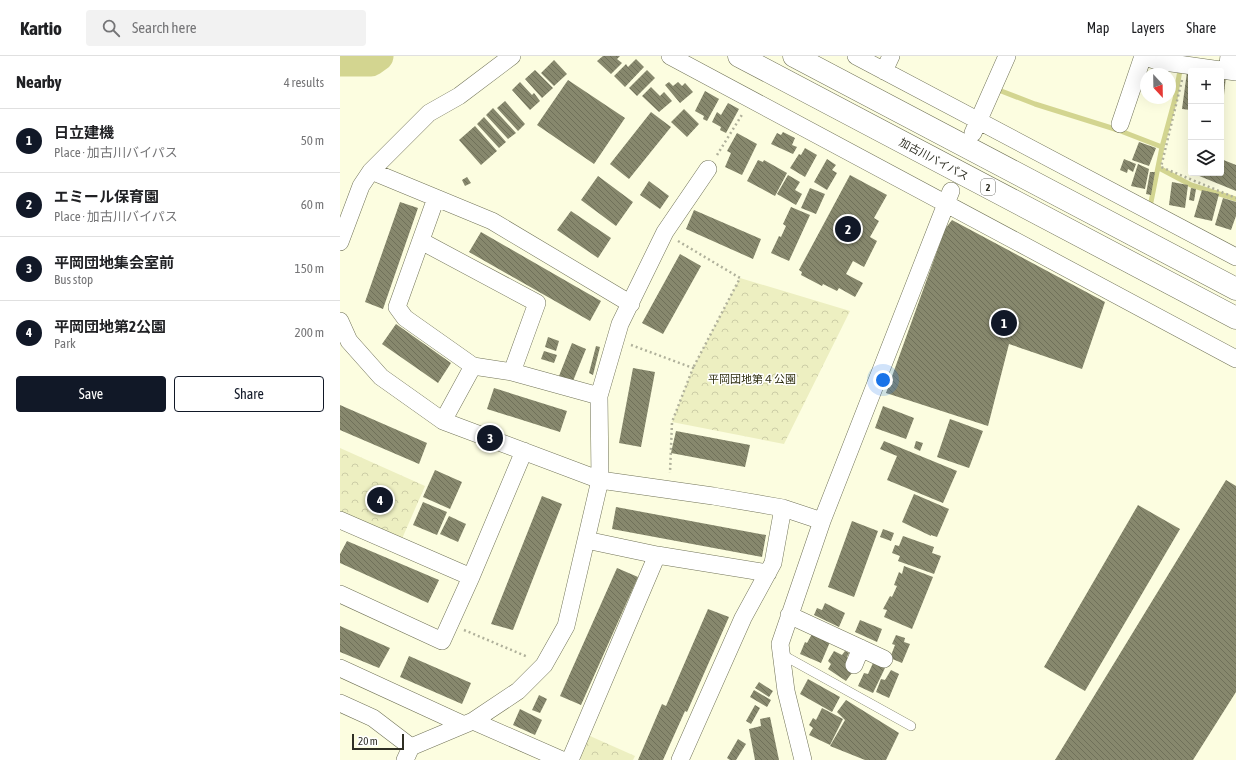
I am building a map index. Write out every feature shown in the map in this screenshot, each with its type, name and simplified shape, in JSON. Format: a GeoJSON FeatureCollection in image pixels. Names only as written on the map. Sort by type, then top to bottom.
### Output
{"type":"FeatureCollection","features":[{"type":"Feature","properties":{"kind":"highway","name":"加古川バイパス"},"geometry":{"type":"LineString","coordinates":[[739,56],[1236,318]]}},
{"type":"Feature","properties":{"kind":"highway","name":"2"},"geometry":{"type":"LineString","coordinates":[[794,56],[1236,289]]}},
{"type":"Feature","properties":{"kind":"street"},"geometry":{"type":"LineString","coordinates":[[340,242],[344,216],[370,171],[429,113],[459,96],[512,56]]}},
{"type":"Feature","properties":{"kind":"street"},"geometry":{"type":"LineString","coordinates":[[670,56],[949,198],[1236,359]]}},
{"type":"Feature","properties":{"kind":"street"},"geometry":{"type":"LineString","coordinates":[[856,56],[887,63],[976,127],[1236,257]]}},
{"type":"Feature","properties":{"kind":"street"},"geometry":{"type":"LineString","coordinates":[[976,127],[1008,56]]}},
{"type":"Feature","properties":{"kind":"street"},"geometry":{"type":"LineString","coordinates":[[1120,124],[1143,56],[1157,61],[1231,66]]}},
{"type":"Feature","properties":{"kind":"street"},"geometry":{"type":"LineString","coordinates":[[340,703],[373,718],[408,754],[468,722],[518,691],[544,665],[566,626],[600,480],[599,396],[620,324],[665,232],[708,169]]}},
{"type":"Feature","properties":{"kind":"street"},"geometry":{"type":"LineString","coordinates":[[370,171],[492,221],[631,304]]}},
{"type":"Feature","properties":{"kind":"street"},"geometry":{"type":"LineString","coordinates":[[436,198],[397,307],[405,318],[473,366],[512,372],[599,396]]}},
{"type":"Feature","properties":{"kind":"street"},"geometry":{"type":"LineString","coordinates":[[803,760],[786,691],[780,644],[822,521],[949,198]]}},
{"type":"Feature","properties":{"kind":"street"},"geometry":{"type":"LineString","coordinates":[[421,241],[537,303],[512,372]]}},
{"type":"Feature","properties":{"kind":"street"},"geometry":{"type":"LineString","coordinates":[[340,320],[349,341],[381,378],[443,421],[600,480],[782,508],[822,521]]}},
{"type":"Feature","properties":{"kind":"street"},"geometry":{"type":"LineString","coordinates":[[443,421],[473,366]]}},
{"type":"Feature","properties":{"kind":"street"},"geometry":{"type":"LineString","coordinates":[[340,594],[442,640],[471,577],[524,451]]}},
{"type":"Feature","properties":{"kind":"street"},"geometry":{"type":"LineString","coordinates":[[680,760],[744,618],[768,573],[772,563],[782,508]]}},
{"type":"Feature","properties":{"kind":"street"},"geometry":{"type":"LineString","coordinates":[[340,520],[471,577]]}},
{"type":"Feature","properties":{"kind":"street"},"geometry":{"type":"LineString","coordinates":[[586,540],[657,555],[768,573]]}},
{"type":"Feature","properties":{"kind":"street"},"geometry":{"type":"LineString","coordinates":[[570,760],[657,555]]}},
{"type":"Feature","properties":{"kind":"street"},"geometry":{"type":"LineString","coordinates":[[790,615],[884,659]]}},
{"type":"Feature","properties":{"kind":"street"},"geometry":{"type":"LineString","coordinates":[[854,665],[861,648]]}},
{"type":"Feature","properties":{"kind":"street"},"geometry":{"type":"LineString","coordinates":[[340,668],[562,760]]}},
{"type":"Feature","properties":{"kind":"lane"},"geometry":{"type":"LineString","coordinates":[[781,654],[911,726]]}},
{"type":"Feature","properties":{"kind":"path"},"geometry":{"type":"LineString","coordinates":[[1185,64],[1161,167],[1236,198]]}},
{"type":"Feature","properties":{"kind":"path"},"geometry":{"type":"LineString","coordinates":[[708,169],[752,99]]}},
{"type":"Feature","properties":{"kind":"path"},"geometry":{"type":"LineString","coordinates":[[665,232],[740,278],[693,368],[672,422],[670,490]]}},
{"type":"Feature","properties":{"kind":"path"},"geometry":{"type":"LineString","coordinates":[[616,339],[693,368]]}},
{"type":"Feature","properties":{"kind":"path"},"geometry":{"type":"LineString","coordinates":[[450,623],[544,665]]}},
{"type":"Feature","properties":{"kind":"green space","name":"平岡団地第４公園"},"geometry":{"type":"Polygon","coordinates":[[[740,278],[850,311],[784,444],[672,422],[693,368],[740,278]]]}},
{"type":"Feature","properties":{"kind":"green space"},"geometry":{"type":"Polygon","coordinates":[[[340,448],[425,486],[401,541],[340,514],[340,448]]]}},
{"type":"Feature","properties":{"kind":"green space"},"geometry":{"type":"Polygon","coordinates":[[[590,736],[635,756],[633,760],[581,760],[580,757],[590,736]]]}},
{"type":"Feature","properties":{"kind":"building"},"geometry":{"type":"Polygon","coordinates":[[[603,56],[620,56],[617,59],[622,63],[611,74],[597,61],[603,56]]]}},
{"type":"Feature","properties":{"kind":"building"},"geometry":{"type":"Polygon","coordinates":[[[636,59],[644,67],[625,87],[614,76],[626,64],[628,67],[636,59]]]}},
{"type":"Feature","properties":{"kind":"building"},"geometry":{"type":"Polygon","coordinates":[[[554,60],[567,74],[554,86],[541,73],[554,60]]]}},
{"type":"Feature","properties":{"kind":"building"},"geometry":{"type":"Polygon","coordinates":[[[535,70],[553,88],[542,98],[525,79],[535,70]]]}},
{"type":"Feature","properties":{"kind":"building"},"geometry":{"type":"Polygon","coordinates":[[[647,70],[655,78],[637,96],[629,88],[647,70]]]}},
{"type":"Feature","properties":{"kind":"building"},"geometry":{"type":"Polygon","coordinates":[[[1187,72],[1188,72],[1188,110],[1182,109],[1187,72]]]}},
{"type":"Feature","properties":{"kind":"building"},"geometry":{"type":"Polygon","coordinates":[[[1224,76],[1226,76],[1224,95],[1224,76]]]}},
{"type":"Feature","properties":{"kind":"building"},"geometry":{"type":"Polygon","coordinates":[[[568,80],[625,118],[594,164],[537,125],[568,80]]]}},
{"type":"Feature","properties":{"kind":"building"},"geometry":{"type":"Polygon","coordinates":[[[520,82],[532,95],[534,93],[540,101],[530,110],[512,90],[520,82]]]}},
{"type":"Feature","properties":{"kind":"building"},"geometry":{"type":"Polygon","coordinates":[[[669,82],[673,86],[678,82],[682,86],[685,83],[693,92],[680,103],[665,85],[669,82]]]}},
{"type":"Feature","properties":{"kind":"building"},"geometry":{"type":"Polygon","coordinates":[[[651,87],[660,96],[664,92],[672,101],[659,112],[642,96],[651,87]]]}},
{"type":"Feature","properties":{"kind":"building"},"geometry":{"type":"Polygon","coordinates":[[[705,91],[719,99],[707,121],[703,119],[704,116],[695,111],[705,91]]]}},
{"type":"Feature","properties":{"kind":"building"},"geometry":{"type":"Polygon","coordinates":[[[505,101],[525,124],[518,131],[497,108],[505,101]]]}},
{"type":"Feature","properties":{"kind":"building"},"geometry":{"type":"Polygon","coordinates":[[[728,103],[739,109],[726,133],[720,130],[721,127],[712,122],[717,112],[721,115],[728,103]]]}},
{"type":"Feature","properties":{"kind":"building"},"geometry":{"type":"Polygon","coordinates":[[[493,108],[516,133],[508,139],[486,115],[493,108]]]}},
{"type":"Feature","properties":{"kind":"building"},"geometry":{"type":"Polygon","coordinates":[[[684,109],[699,124],[687,137],[671,122],[684,109]]]}},
{"type":"Feature","properties":{"kind":"building"},"geometry":{"type":"Polygon","coordinates":[[[651,112],[671,127],[629,179],[610,164],[651,112]]]}},
{"type":"Feature","properties":{"kind":"building"},"geometry":{"type":"Polygon","coordinates":[[[484,117],[506,142],[499,148],[477,124],[484,117]]]}},
{"type":"Feature","properties":{"kind":"building"},"geometry":{"type":"Polygon","coordinates":[[[475,126],[497,151],[481,165],[459,140],[475,126]]]}},
{"type":"Feature","properties":{"kind":"building"},"geometry":{"type":"Polygon","coordinates":[[[783,132],[795,138],[792,145],[797,147],[793,154],[771,144],[777,133],[781,135],[783,132]]]}},
{"type":"Feature","properties":{"kind":"building"},"geometry":{"type":"Polygon","coordinates":[[[737,133],[757,144],[742,175],[725,167],[731,153],[727,151],[737,133]]]}},
{"type":"Feature","properties":{"kind":"building"},"geometry":{"type":"Polygon","coordinates":[[[1139,142],[1156,148],[1149,166],[1132,160],[1139,142]]]}},
{"type":"Feature","properties":{"kind":"building"},"geometry":{"type":"Polygon","coordinates":[[[805,148],[817,155],[805,177],[790,168],[805,148]]]}},
{"type":"Feature","properties":{"kind":"building"},"geometry":{"type":"Polygon","coordinates":[[[827,159],[836,165],[832,170],[837,173],[827,190],[814,182],[827,159]]]}},
{"type":"Feature","properties":{"kind":"building"},"geometry":{"type":"Polygon","coordinates":[[[1124,159],[1136,164],[1133,172],[1128,169],[1127,173],[1120,170],[1124,159]]]}},
{"type":"Feature","properties":{"kind":"building"},"geometry":{"type":"Polygon","coordinates":[[[758,160],[763,162],[764,160],[787,173],[775,196],[747,181],[758,160]]]}},
{"type":"Feature","properties":{"kind":"building"},"geometry":{"type":"Polygon","coordinates":[[[1224,160],[1236,165],[1236,191],[1199,176],[1224,176],[1224,160]]]}},
{"type":"Feature","properties":{"kind":"building"},"geometry":{"type":"Polygon","coordinates":[[[1138,164],[1149,169],[1145,189],[1131,186],[1138,164]]]}},
{"type":"Feature","properties":{"kind":"building"},"geometry":{"type":"Polygon","coordinates":[[[1150,172],[1155,172],[1151,195],[1146,194],[1150,172]]]}},
{"type":"Feature","properties":{"kind":"building"},"geometry":{"type":"Polygon","coordinates":[[[788,175],[800,182],[795,190],[802,194],[796,205],[777,194],[788,175]]]}},
{"type":"Feature","properties":{"kind":"building"},"geometry":{"type":"Polygon","coordinates":[[[850,175],[887,195],[874,218],[879,221],[870,237],[877,241],[864,267],[853,261],[846,274],[863,283],[855,297],[839,288],[837,291],[823,284],[822,286],[801,275],[802,272],[799,270],[850,175]]]}},
{"type":"Feature","properties":{"kind":"building"},"geometry":{"type":"Polygon","coordinates":[[[598,176],[633,202],[616,226],[581,200],[598,176]]]}},
{"type":"Feature","properties":{"kind":"building"},"geometry":{"type":"Polygon","coordinates":[[[467,177],[471,183],[465,186],[462,180],[467,177]]]}},
{"type":"Feature","properties":{"kind":"building"},"geometry":{"type":"Polygon","coordinates":[[[649,181],[669,196],[660,209],[640,195],[649,181]]]}},
{"type":"Feature","properties":{"kind":"building"},"geometry":{"type":"Polygon","coordinates":[[[1172,182],[1188,185],[1185,208],[1169,205],[1172,182]]]}},
{"type":"Feature","properties":{"kind":"building"},"geometry":{"type":"Polygon","coordinates":[[[810,188],[825,194],[816,214],[801,208],[810,188]]]}},
{"type":"Feature","properties":{"kind":"building"},"geometry":{"type":"Polygon","coordinates":[[[1191,188],[1196,189],[1194,201],[1189,200],[1191,188]]]}},
{"type":"Feature","properties":{"kind":"building"},"geometry":{"type":"Polygon","coordinates":[[[1202,190],[1219,194],[1212,221],[1194,217],[1202,190]]]}},
{"type":"Feature","properties":{"kind":"building"},"geometry":{"type":"Polygon","coordinates":[[[1223,198],[1236,202],[1236,216],[1231,230],[1215,225],[1223,198]]]}},
{"type":"Feature","properties":{"kind":"building"},"geometry":{"type":"Polygon","coordinates":[[[400,202],[418,208],[383,309],[365,302],[400,202]]]}},
{"type":"Feature","properties":{"kind":"building"},"geometry":{"type":"Polygon","coordinates":[[[791,207],[810,215],[789,261],[771,253],[779,236],[781,237],[786,226],[783,224],[791,207]]]}},
{"type":"Feature","properties":{"kind":"building"},"geometry":{"type":"Polygon","coordinates":[[[694,210],[761,239],[753,259],[686,229],[694,210]]]}},
{"type":"Feature","properties":{"kind":"building"},"geometry":{"type":"Polygon","coordinates":[[[571,211],[611,238],[598,258],[557,230],[571,211]]]}},
{"type":"Feature","properties":{"kind":"building"},"geometry":{"type":"Polygon","coordinates":[[[952,220],[1105,302],[1082,369],[1009,344],[988,426],[886,393],[945,229],[952,220]]]}},
{"type":"Feature","properties":{"kind":"building"},"geometry":{"type":"Polygon","coordinates":[[[481,232],[601,301],[590,321],[469,252],[481,232]]]}},
{"type":"Feature","properties":{"kind":"building"},"geometry":{"type":"Polygon","coordinates":[[[680,254],[701,266],[663,334],[642,323],[680,254]]]}},
{"type":"Feature","properties":{"kind":"building"},"geometry":{"type":"Polygon","coordinates":[[[396,324],[451,363],[438,383],[382,344],[396,324]]]}},
{"type":"Feature","properties":{"kind":"building"},"geometry":{"type":"Polygon","coordinates":[[[548,337],[559,341],[556,351],[545,347],[548,337]]]}},
{"type":"Feature","properties":{"kind":"building"},"geometry":{"type":"Polygon","coordinates":[[[572,343],[586,349],[573,381],[559,376],[572,343]]]}},
{"type":"Feature","properties":{"kind":"building"},"geometry":{"type":"Polygon","coordinates":[[[596,346],[600,347],[593,375],[589,373],[596,346]]]}},
{"type":"Feature","properties":{"kind":"building"},"geometry":{"type":"Polygon","coordinates":[[[544,351],[557,355],[554,363],[541,359],[544,351]]]}},
{"type":"Feature","properties":{"kind":"building"},"geometry":{"type":"Polygon","coordinates":[[[633,368],[655,372],[641,447],[619,443],[633,368]]]}},
{"type":"Feature","properties":{"kind":"building"},"geometry":{"type":"Polygon","coordinates":[[[494,388],[567,411],[560,432],[487,409],[494,388]]]}},
{"type":"Feature","properties":{"kind":"building"},"geometry":{"type":"Polygon","coordinates":[[[340,405],[427,443],[419,464],[340,430],[340,405]]]}},
{"type":"Feature","properties":{"kind":"building"},"geometry":{"type":"Polygon","coordinates":[[[883,406],[914,418],[906,439],[875,428],[883,406]]]}},
{"type":"Feature","properties":{"kind":"building"},"geometry":{"type":"Polygon","coordinates":[[[950,419],[983,431],[969,468],[937,457],[950,419]]]}},
{"type":"Feature","properties":{"kind":"building"},"geometry":{"type":"Polygon","coordinates":[[[676,431],[750,445],[745,467],[671,453],[676,431]]]}},
{"type":"Feature","properties":{"kind":"building"},"geometry":{"type":"Polygon","coordinates":[[[884,441],[957,471],[943,503],[887,480],[897,456],[880,449],[884,441]]]}},
{"type":"Feature","properties":{"kind":"building"},"geometry":{"type":"Polygon","coordinates":[[[916,441],[923,443],[920,451],[914,448],[916,441]]]}},
{"type":"Feature","properties":{"kind":"building"},"geometry":{"type":"Polygon","coordinates":[[[435,470],[462,482],[450,509],[423,497],[435,470]]]}},
{"type":"Feature","properties":{"kind":"building"},"geometry":{"type":"Polygon","coordinates":[[[1226,480],[1236,486],[1236,692],[1193,760],[1055,760],[1226,480]]]}},
{"type":"Feature","properties":{"kind":"building"},"geometry":{"type":"Polygon","coordinates":[[[914,494],[949,509],[937,537],[931,536],[902,522],[914,494]]]}},
{"type":"Feature","properties":{"kind":"building"},"geometry":{"type":"Polygon","coordinates":[[[542,496],[562,504],[513,630],[491,624],[542,496]]]}},
{"type":"Feature","properties":{"kind":"building"},"geometry":{"type":"Polygon","coordinates":[[[423,502],[447,512],[437,535],[413,525],[423,502]]]}},
{"type":"Feature","properties":{"kind":"building"},"geometry":{"type":"Polygon","coordinates":[[[1138,505],[1180,529],[1085,691],[1044,667],[1138,505]]]}},
{"type":"Feature","properties":{"kind":"building"},"geometry":{"type":"Polygon","coordinates":[[[616,507],[766,535],[762,557],[612,529],[616,507]]]}},
{"type":"Feature","properties":{"kind":"building"},"geometry":{"type":"Polygon","coordinates":[[[449,516],[466,524],[458,542],[440,534],[449,516]]]}},
{"type":"Feature","properties":{"kind":"building"},"geometry":{"type":"Polygon","coordinates":[[[852,521],[878,531],[854,597],[828,587],[852,521]]]}},
{"type":"Feature","properties":{"kind":"building"},"geometry":{"type":"Polygon","coordinates":[[[883,529],[894,533],[891,541],[880,537],[883,529]]]}},
{"type":"Feature","properties":{"kind":"building"},"geometry":{"type":"Polygon","coordinates":[[[903,536],[934,547],[932,553],[941,556],[934,574],[898,561],[900,556],[892,553],[895,545],[899,546],[903,536]]]}},
{"type":"Feature","properties":{"kind":"building"},"geometry":{"type":"Polygon","coordinates":[[[347,541],[439,580],[428,603],[340,563],[340,554],[347,541]]]}},
{"type":"Feature","properties":{"kind":"building"},"geometry":{"type":"Polygon","coordinates":[[[904,566],[933,577],[912,629],[884,617],[887,610],[883,609],[890,596],[892,597],[897,586],[894,585],[899,572],[902,574],[904,566]]]}},
{"type":"Feature","properties":{"kind":"building"},"geometry":{"type":"Polygon","coordinates":[[[617,568],[638,577],[581,705],[560,696],[617,568]]]}},
{"type":"Feature","properties":{"kind":"building"},"geometry":{"type":"Polygon","coordinates":[[[825,603],[845,613],[839,627],[814,615],[817,608],[822,610],[825,603]]]}},
{"type":"Feature","properties":{"kind":"building"},"geometry":{"type":"Polygon","coordinates":[[[708,609],[729,617],[687,712],[685,711],[663,760],[638,760],[662,704],[666,706],[708,609]]]}},
{"type":"Feature","properties":{"kind":"building"},"geometry":{"type":"Polygon","coordinates":[[[860,620],[882,629],[877,642],[855,632],[860,620]]]}},
{"type":"Feature","properties":{"kind":"building"},"geometry":{"type":"Polygon","coordinates":[[[340,626],[390,648],[379,668],[340,652],[340,626]]]}},
{"type":"Feature","properties":{"kind":"building"},"geometry":{"type":"Polygon","coordinates":[[[812,634],[830,642],[821,663],[800,654],[805,642],[807,643],[812,634]]]}},
{"type":"Feature","properties":{"kind":"building"},"geometry":{"type":"Polygon","coordinates":[[[896,635],[905,638],[904,642],[910,644],[902,663],[890,658],[895,645],[892,644],[896,635]]]}},
{"type":"Feature","properties":{"kind":"building"},"geometry":{"type":"Polygon","coordinates":[[[834,651],[842,655],[845,651],[849,653],[847,657],[854,670],[846,681],[828,669],[831,664],[828,661],[834,651]]]}},
{"type":"Feature","properties":{"kind":"building"},"geometry":{"type":"Polygon","coordinates":[[[409,656],[471,683],[462,704],[400,677],[409,656]]]}},
{"type":"Feature","properties":{"kind":"building"},"geometry":{"type":"Polygon","coordinates":[[[873,663],[885,668],[873,693],[858,686],[864,673],[868,674],[873,663]]]}},
{"type":"Feature","properties":{"kind":"building"},"geometry":{"type":"Polygon","coordinates":[[[891,670],[899,674],[889,698],[876,692],[881,679],[885,680],[891,670]]]}},
{"type":"Feature","properties":{"kind":"building"},"geometry":{"type":"Polygon","coordinates":[[[808,679],[840,697],[832,712],[800,694],[808,679]]]}},
{"type":"Feature","properties":{"kind":"building"},"geometry":{"type":"Polygon","coordinates":[[[759,682],[773,691],[769,697],[755,688],[759,682]]]}},
{"type":"Feature","properties":{"kind":"building"},"geometry":{"type":"Polygon","coordinates":[[[754,690],[771,700],[767,707],[750,697],[754,690]]]}},
{"type":"Feature","properties":{"kind":"building"},"geometry":{"type":"Polygon","coordinates":[[[539,695],[547,699],[540,713],[532,710],[539,695]]]}},
{"type":"Feature","properties":{"kind":"building"},"geometry":{"type":"Polygon","coordinates":[[[846,700],[899,733],[886,760],[865,760],[830,746],[845,720],[837,712],[846,700]]]}},
{"type":"Feature","properties":{"kind":"building"},"geometry":{"type":"Polygon","coordinates":[[[755,705],[760,708],[751,724],[746,721],[755,705]]]}},
{"type":"Feature","properties":{"kind":"building"},"geometry":{"type":"Polygon","coordinates":[[[822,708],[843,719],[830,745],[809,735],[813,728],[809,725],[813,718],[816,720],[822,708]]]}},
{"type":"Feature","properties":{"kind":"building"},"geometry":{"type":"Polygon","coordinates":[[[520,709],[542,720],[535,735],[513,725],[520,709]]]}},
{"type":"Feature","properties":{"kind":"building"},"geometry":{"type":"Polygon","coordinates":[[[770,717],[779,760],[755,760],[749,729],[761,726],[760,719],[770,717]]]}},
{"type":"Feature","properties":{"kind":"building"},"geometry":{"type":"Polygon","coordinates":[[[738,739],[746,744],[736,760],[730,760],[727,758],[738,739]]]}},
{"type":"Feature","properties":{"kind":"waterway"},"geometry":{"type":"LineString","coordinates":[[340,61],[371,61],[378,56]]}},
{"type":"Feature","properties":{"kind":"waterway"},"geometry":{"type":"LineString","coordinates":[[1151,202],[1162,147],[1175,99],[1180,70],[1183,70]]}},
{"type":"Feature","properties":{"kind":"waterway"},"geometry":{"type":"LineString","coordinates":[[996,89],[1035,104],[1118,130],[1162,147]]}},
{"type":"Feature","properties":{"kind":"waterway"},"geometry":{"type":"LineString","coordinates":[[1159,168],[1191,185],[1236,199]]}},
{"type":"Feature","properties":{"kind":"place","name":"エミール保育園"},"geometry":{"type":"Point","coordinates":[848,229]}},
{"type":"Feature","properties":{"kind":"place","name":"日立建機"},"geometry":{"type":"Point","coordinates":[1004,323]}},
{"type":"Feature","properties":{"kind":"place","name":"平岡団地集会室前"},"geometry":{"type":"Point","coordinates":[490,438]}},
{"type":"Feature","properties":{"kind":"place","name":"平岡団地第2公園"},"geometry":{"type":"Point","coordinates":[380,500]}}]}
